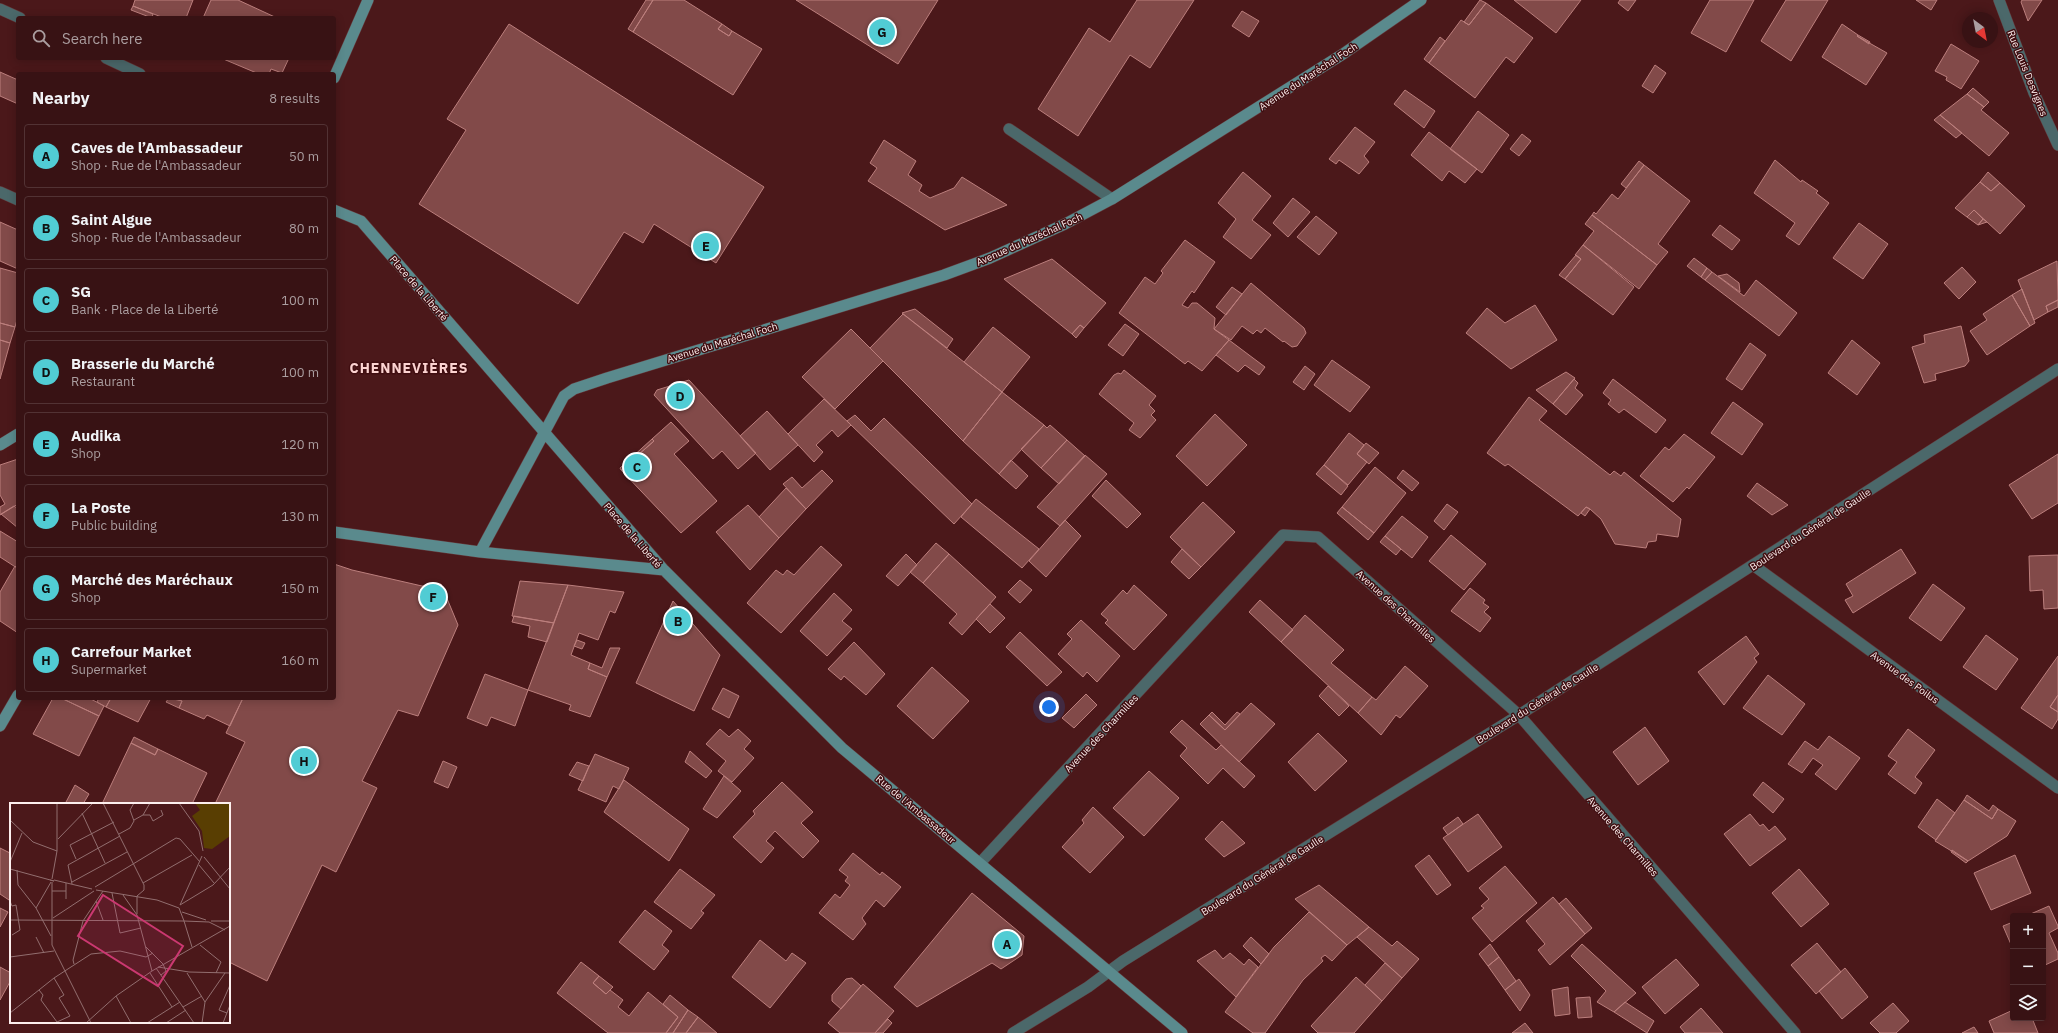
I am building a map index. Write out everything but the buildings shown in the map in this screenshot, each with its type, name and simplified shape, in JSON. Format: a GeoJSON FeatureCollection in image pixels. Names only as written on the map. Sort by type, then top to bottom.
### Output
{"type":"FeatureCollection","features":[{"type":"Feature","properties":{"kind":"main road"},"geometry":{"type":"LineString","coordinates":[[336,73],[368,0]]}},
{"type":"Feature","properties":{"kind":"main road","name":"Avenue du Maréchal Foch"},"geometry":{"type":"LineString","coordinates":[[544,431],[564,396],[574,389],[944,275],[990,258],[1065,224],[1112,199],[1343,54],[1421,0]]}},
{"type":"Feature","properties":{"kind":"main road","name":"Place de la Liberté"},"geometry":{"type":"LineString","coordinates":[[336,211],[361,221],[664,570]]}},
{"type":"Feature","properties":{"kind":"main road"},"geometry":{"type":"LineString","coordinates":[[480,552],[544,431]]}},
{"type":"Feature","properties":{"kind":"main road"},"geometry":{"type":"LineString","coordinates":[[0,445],[16,435]]}},
{"type":"Feature","properties":{"kind":"main road","name":"Place de la Liberté"},"geometry":{"type":"LineString","coordinates":[[336,532],[480,552],[664,570]]}},
{"type":"Feature","properties":{"kind":"main road","name":"Rue de l'Ambassadeur"},"geometry":{"type":"LineString","coordinates":[[664,570],[842,748],[1182,1033]]}},
{"type":"Feature","properties":{"kind":"main road"},"geometry":{"type":"LineString","coordinates":[[0,726],[16,698]]}},
{"type":"Feature","properties":{"kind":"street","name":"Rue Louis Desvignes"},"geometry":{"type":"LineString","coordinates":[[1999,0],[2034,93],[2058,145]]}},
{"type":"Feature","properties":{"kind":"street"},"geometry":{"type":"LineString","coordinates":[[0,9],[16,16]]}},
{"type":"Feature","properties":{"kind":"street"},"geometry":{"type":"LineString","coordinates":[[110,60],[136,72]]}},
{"type":"Feature","properties":{"kind":"street"},"geometry":{"type":"LineString","coordinates":[[1009,129],[1112,199]]}},
{"type":"Feature","properties":{"kind":"street"},"geometry":{"type":"LineString","coordinates":[[0,192],[16,199]]}},
{"type":"Feature","properties":{"kind":"street","name":"Boulevard du Général de Gaulle"},"geometry":{"type":"LineString","coordinates":[[1013,1033],[1123,961],[1519,715],[2058,369]]}},
{"type":"Feature","properties":{"kind":"street","name":"Avenue des Charmilles"},"geometry":{"type":"LineString","coordinates":[[980,863],[1283,535],[1318,537],[1519,715],[1795,1033]]}},
{"type":"Feature","properties":{"kind":"street","name":"Avenue des Poilus"},"geometry":{"type":"LineString","coordinates":[[1753,565],[2058,788]]}},
{"type":"Feature","properties":{"kind":"place","name":"Marché des Maréchaux"},"geometry":{"type":"Point","coordinates":[882,32]}},
{"type":"Feature","properties":{"kind":"place","name":"Audika"},"geometry":{"type":"Point","coordinates":[706,246]}},
{"type":"Feature","properties":{"kind":"place","name":"Brasserie du Marché"},"geometry":{"type":"Point","coordinates":[680,396]}},
{"type":"Feature","properties":{"kind":"place","name":"SG"},"geometry":{"type":"Point","coordinates":[637,467]}},
{"type":"Feature","properties":{"kind":"place","name":"La Poste"},"geometry":{"type":"Point","coordinates":[433,597]}},
{"type":"Feature","properties":{"kind":"place","name":"Saint Algue"},"geometry":{"type":"Point","coordinates":[678,621]}},
{"type":"Feature","properties":{"kind":"place","name":"Carrefour Market"},"geometry":{"type":"Point","coordinates":[304,761]}},
{"type":"Feature","properties":{"kind":"place","name":"Caves de l’Ambassadeur"},"geometry":{"type":"Point","coordinates":[1007,944]}},
{"type":"Feature","properties":{"kind":"district","name":"CHENNEVIÈRES"},"geometry":{"type":"Point","coordinates":[409,368]}}]}
